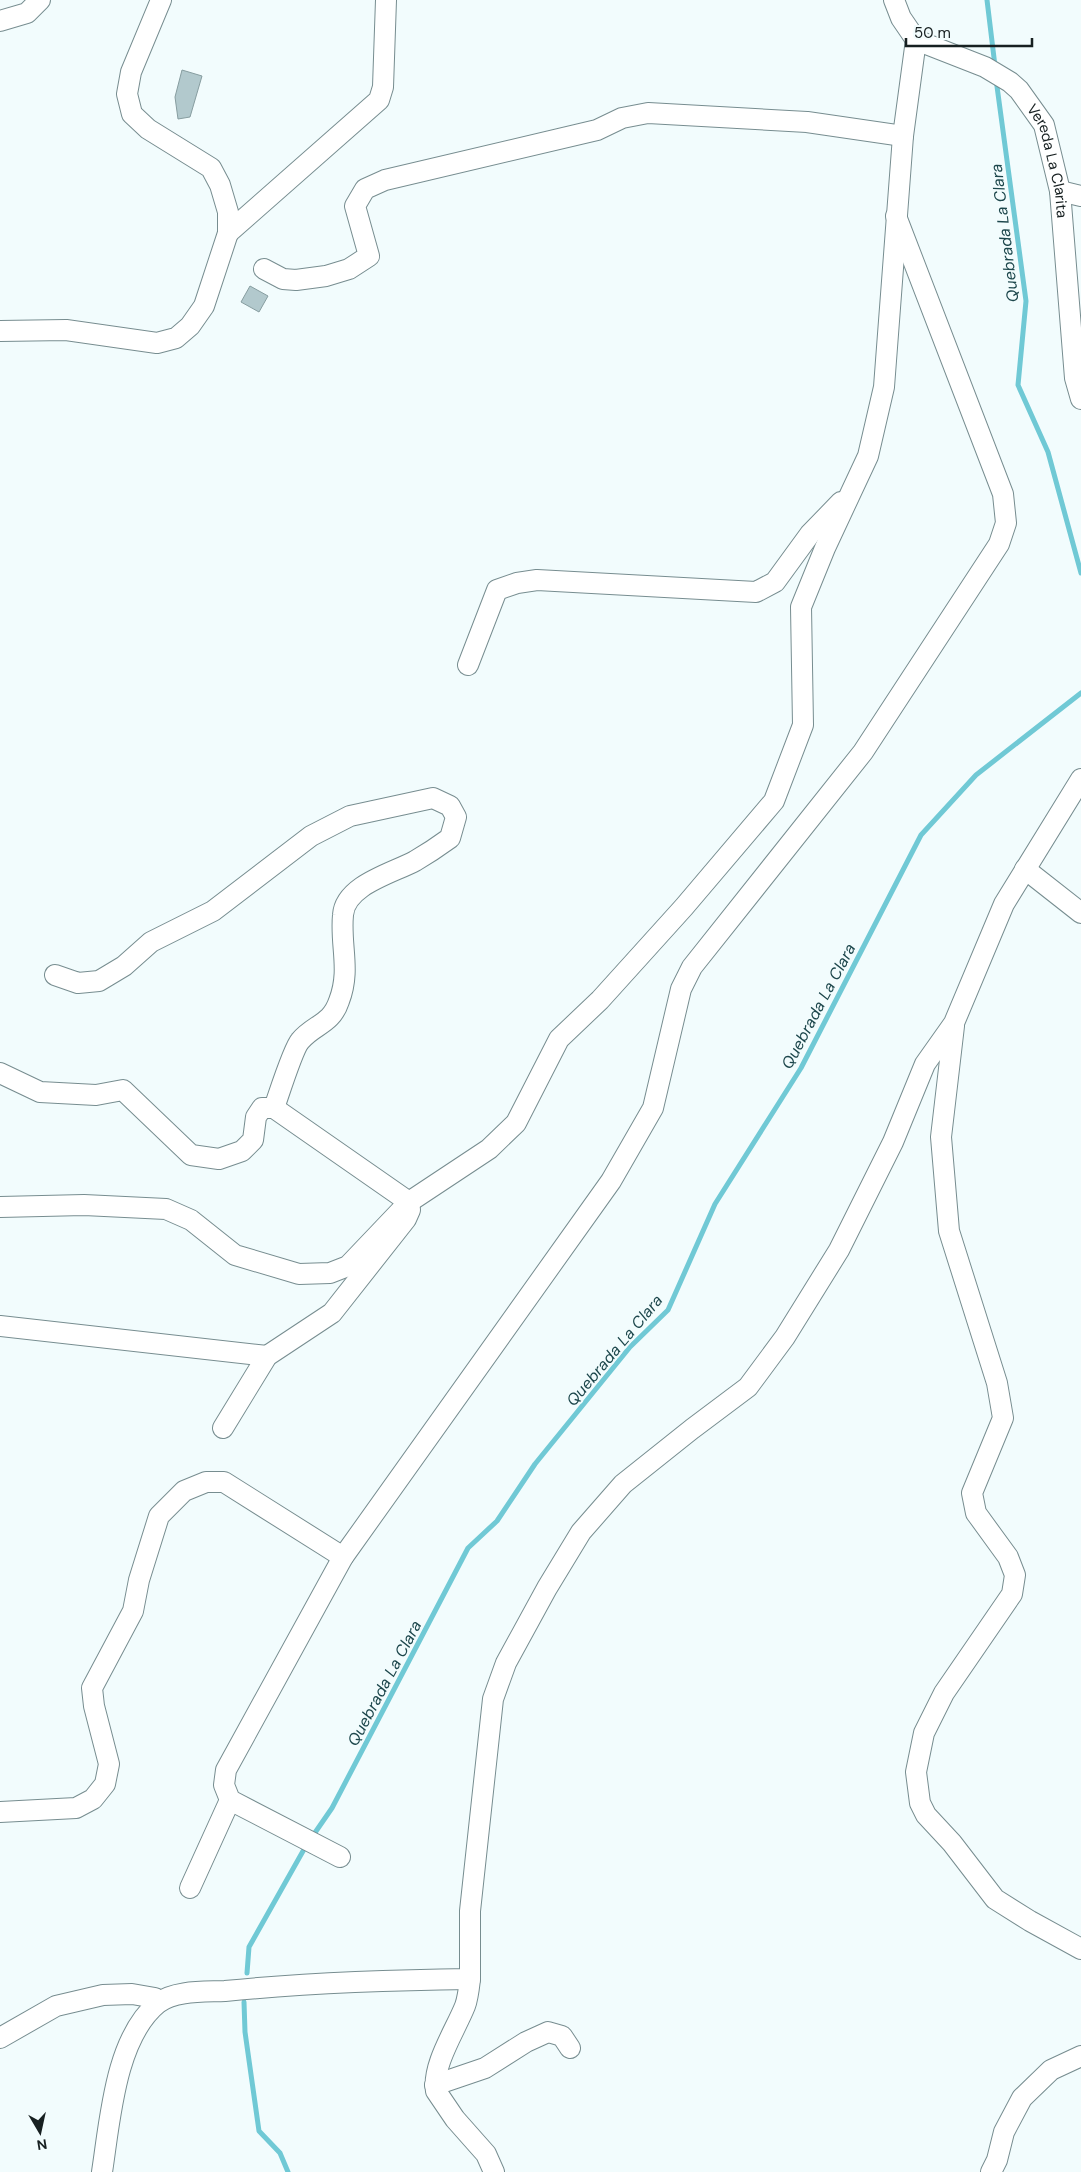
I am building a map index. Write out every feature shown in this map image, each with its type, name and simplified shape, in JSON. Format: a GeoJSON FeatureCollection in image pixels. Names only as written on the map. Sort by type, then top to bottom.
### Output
{"type":"FeatureCollection","features":[{"type":"Feature","properties":{"kind":"street"},"geometry":{"type":"LineString","coordinates":[[0,21],[27,12],[40,0]]}},
{"type":"Feature","properties":{"kind":"street"},"geometry":{"type":"LineString","coordinates":[[0,331],[66,330],[157,343],[176,338],[190,326],[204,306],[228,233],[228,212],[220,185],[211,168],[148,129],[132,114],[127,94],[131,72],[161,0]]}},
{"type":"Feature","properties":{"kind":"street"},"geometry":{"type":"LineString","coordinates":[[228,233],[379,100],[383,87],[386,0]]}},
{"type":"Feature","properties":{"kind":"street"},"geometry":{"type":"LineString","coordinates":[[0,1207],[84,1206],[166,1209],[191,1220],[235,1255],[299,1274],[330,1273],[348,1266],[408,1202],[489,1149],[516,1123],[559,1039],[600,1000],[684,907],[774,801],[803,725],[801,608],[825,548],[868,456],[884,387],[903,136],[916,40],[901,18],[894,0]]}},
{"type":"Feature","properties":{"kind":"street","name":"Vereda La Clarita"},"geometry":{"type":"LineString","coordinates":[[916,40],[985,67],[1010,82],[1024,96],[1044,125],[1060,191],[1075,378],[1081,399]]}},
{"type":"Feature","properties":{"kind":"street"},"geometry":{"type":"LineString","coordinates":[[264,269],[284,279],[296,280],[326,276],[349,269],[368,256],[355,206],[365,189],[385,180],[597,130],[622,118],[648,113],[807,122],[903,136]]}},
{"type":"Feature","properties":{"kind":"street"},"geometry":{"type":"LineString","coordinates":[[1060,191],[1081,196]]}},
{"type":"Feature","properties":{"kind":"street"},"geometry":{"type":"LineString","coordinates":[[340,1857],[230,1800],[224,1785],[226,1770],[343,1556],[616,1172],[653,1108],[681,989],[692,967],[863,752],[999,544],[1006,523],[1003,494],[896,216]]}},
{"type":"Feature","properties":{"kind":"street"},"geometry":{"type":"LineString","coordinates":[[468,665],[497,590],[518,583],[537,580],[756,592],[775,582],[810,534],[851,491]]}},
{"type":"Feature","properties":{"kind":"street"},"geometry":{"type":"LineString","coordinates":[[494,2172],[486,2154],[455,2119],[436,2091],[435,2086],[438,2067],[466,2004],[470,1980],[470,1911],[493,1699],[506,1663],[547,1588],[581,1532],[623,1484],[748,1387],[785,1337],[839,1250],[893,1142],[925,1064],[954,1023],[1004,904],[1081,779]]}},
{"type":"Feature","properties":{"kind":"street"},"geometry":{"type":"LineString","coordinates":[[55,975],[78,983],[99,981],[124,966],[151,942],[213,911],[311,836],[350,816],[433,798],[450,806],[456,817],[450,838],[414,861],[376,878],[350,896],[342,914],[346,978],[339,1002],[330,1019],[315,1028],[299,1042],[274,1108]]}},
{"type":"Feature","properties":{"kind":"street"},"geometry":{"type":"LineString","coordinates":[[1025,869],[1081,913]]}},
{"type":"Feature","properties":{"kind":"street"},"geometry":{"type":"LineString","coordinates":[[954,1023],[942,1137],[949,1231],[997,1383],[1003,1418],[972,1493],[976,1513],[1008,1557],[1014,1575],[1012,1594],[944,1693],[924,1733],[916,1772],[920,1803],[926,1814],[952,1843],[995,1899],[1081,1949]]}},
{"type":"Feature","properties":{"kind":"street"},"geometry":{"type":"LineString","coordinates":[[0,1073],[40,1092],[96,1095],[123,1090],[191,1155],[218,1160],[242,1151],[253,1140],[256,1117],[262,1108],[274,1108],[408,1202],[410,1210],[406,1219],[332,1313],[267,1356],[223,1428]]}},
{"type":"Feature","properties":{"kind":"street"},"geometry":{"type":"LineString","coordinates":[[0,1326],[267,1356]]}},
{"type":"Feature","properties":{"kind":"street"},"geometry":{"type":"LineString","coordinates":[[0,1812],[76,1808],[93,1799],[105,1784],[109,1764],[94,1706],[92,1688],[133,1611],[139,1580],[160,1516],[184,1491],[206,1482],[224,1482],[343,1556]]}},
{"type":"Feature","properties":{"kind":"street"},"geometry":{"type":"LineString","coordinates":[[190,1888],[230,1800]]}},
{"type":"Feature","properties":{"kind":"street"},"geometry":{"type":"LineString","coordinates":[[102,2172],[117,2077],[128,2047],[144,2020],[159,2002],[176,1995],[263,1987],[363,1981],[470,1980]]}},
{"type":"Feature","properties":{"kind":"street"},"geometry":{"type":"LineString","coordinates":[[0,2038],[56,2006],[104,1995],[132,1994],[155,1998],[159,2002]]}},
{"type":"Feature","properties":{"kind":"street"},"geometry":{"type":"LineString","coordinates":[[435,2086],[485,2068],[526,2042],[548,2032],[562,2036],[570,2048]]}},
{"type":"Feature","properties":{"kind":"street"},"geometry":{"type":"LineString","coordinates":[[991,2172],[997,2160],[1004,2132],[1022,2098],[1051,2070],[1081,2056]]}},
{"type":"Feature","properties":{"kind":"building"},"geometry":{"type":"Polygon","coordinates":[[[182,70],[202,76],[190,117],[178,119],[175,97],[182,70]]]}},
{"type":"Feature","properties":{"kind":"building"},"geometry":{"type":"Polygon","coordinates":[[[250,286],[268,296],[259,312],[241,302],[250,286]]]}},
{"type":"Feature","properties":{"kind":"waterway","name":"Quebrada La Clara"},"geometry":{"type":"LineString","coordinates":[[987,0],[995,66]]}},
{"type":"Feature","properties":{"kind":"waterway","name":"Quebrada La Clara"},"geometry":{"type":"LineString","coordinates":[[996,79],[1026,301],[1018,385],[1048,452],[1081,573]]}},
{"type":"Feature","properties":{"kind":"waterway","name":"Quebrada La Clara"},"geometry":{"type":"LineString","coordinates":[[312,1837],[332,1808],[468,1548],[497,1521],[535,1464],[630,1347],[668,1310],[715,1204],[801,1068],[921,835],[976,775],[1081,693]]}},
{"type":"Feature","properties":{"kind":"waterway","name":"Quebrada La Clara"},"geometry":{"type":"LineString","coordinates":[[247,1973],[249,1947],[307,1844]]}},
{"type":"Feature","properties":{"kind":"waterway","name":"Quebrada La Clara"},"geometry":{"type":"LineString","coordinates":[[244,2002],[245,2032],[259,2131],[280,2153],[288,2172]]}}]}
